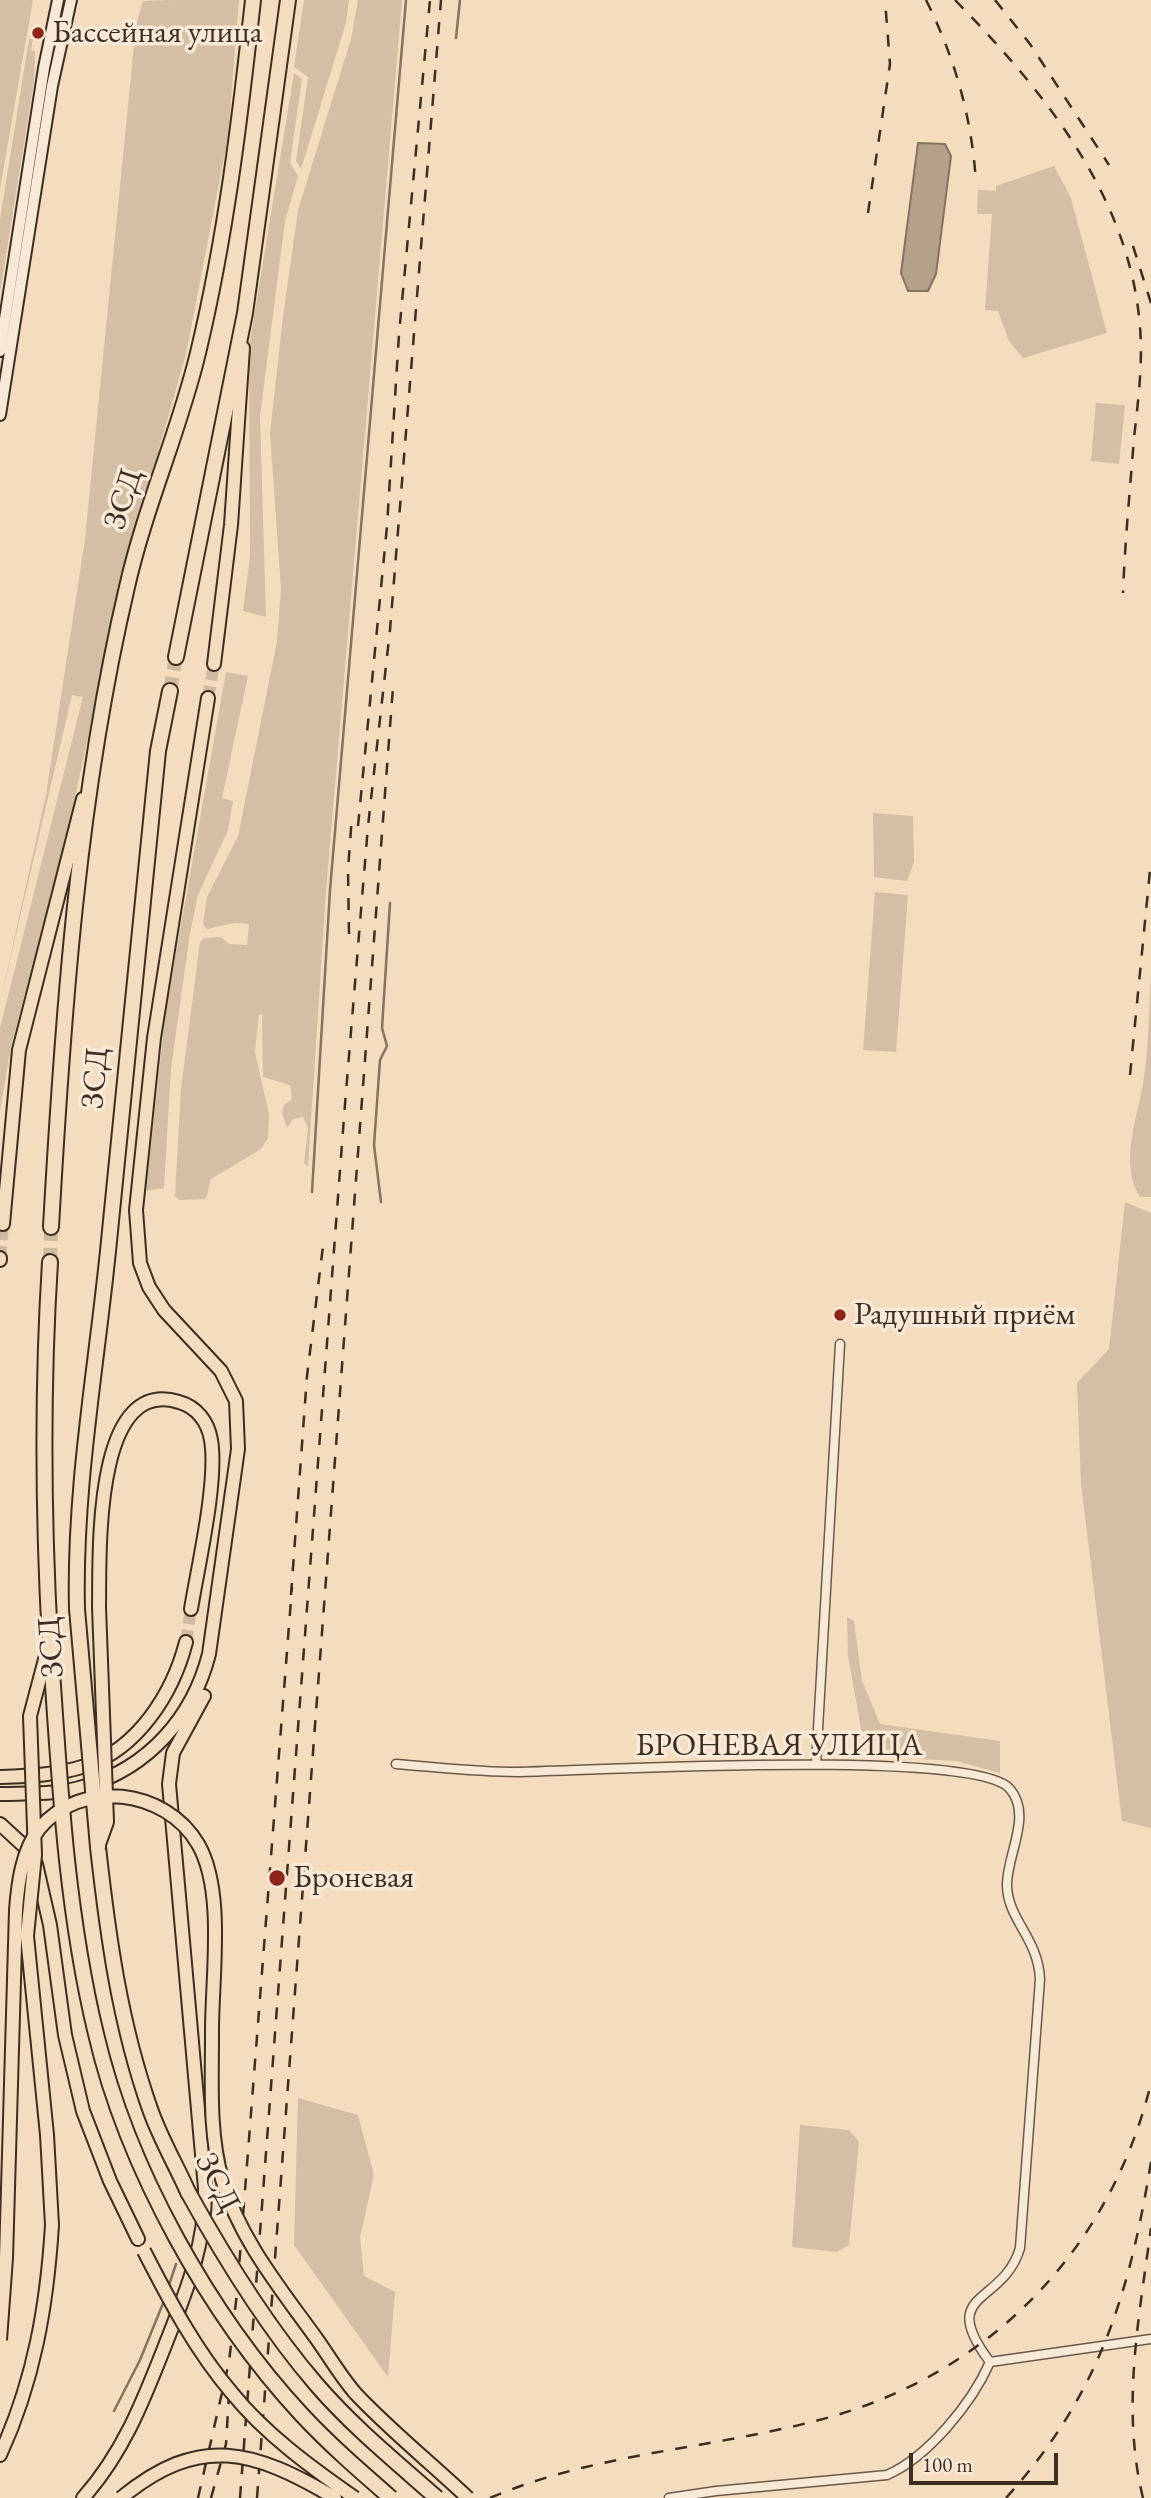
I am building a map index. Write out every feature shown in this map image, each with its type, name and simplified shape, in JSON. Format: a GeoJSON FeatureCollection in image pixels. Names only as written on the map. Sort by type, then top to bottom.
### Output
{"type":"FeatureCollection","features":[{"type":"Feature","properties":{"kind":"highway","name":"ЗСД"},"geometry":{"type":"LineString","coordinates":[[51,1227],[77,888],[97,744],[127,585],[198,355],[234,171],[253,0]]}},
{"type":"Feature","properties":{"kind":"highway"},"geometry":{"type":"LineString","coordinates":[[176,657],[245,313],[289,0]]}},
{"type":"Feature","properties":{"kind":"highway","name":"ЗСД"},"geometry":{"type":"LineString","coordinates":[[170,691],[158,751],[108,1250],[83,1463],[76,1555],[77,1609],[98,1847],[111,1956],[125,2028],[151,2113],[188,2192],[216,2243],[274,2330],[316,2384],[358,2428],[437,2498]]}},
{"type":"Feature","properties":{"kind":"highway","name":"ЗСД"},"geometry":{"type":"LineString","coordinates":[[50,1262],[43,1391],[43,1514],[48,1610],[58,1753],[81,1959],[96,2035],[125,2125],[188,2261],[252,2356],[301,2414],[391,2498]]}},
{"type":"Feature","properties":{"kind":"main road"},"geometry":{"type":"LineString","coordinates":[[0,351],[44,68],[58,0]]}},
{"type":"Feature","properties":{"kind":"main road"},"geometry":{"type":"LineString","coordinates":[[0,415],[52,86],[71,0]]}},
{"type":"Feature","properties":{"kind":"main road"},"geometry":{"type":"LineString","coordinates":[[214,664],[232,525],[245,313]]}},
{"type":"Feature","properties":{"kind":"main road"},"geometry":{"type":"LineString","coordinates":[[83,2498],[114,2459],[137,2416],[190,2282],[202,2236],[205,2188],[169,1784],[173,1753],[202,1699],[212,1671],[239,1426],[236,1401],[228,1381],[164,1310],[149,1287],[140,1263],[136,1237],[138,1178],[154,1038],[208,698]]}},
{"type":"Feature","properties":{"kind":"main road"},"geometry":{"type":"LineString","coordinates":[[3,1224],[19,1051],[97,744]]}},
{"type":"Feature","properties":{"kind":"main road"},"geometry":{"type":"LineString","coordinates":[[98,1847],[107,1822],[99,1607],[102,1518],[116,1435],[126,1419],[141,1407],[156,1401],[172,1400],[197,1412],[205,1422],[212,1444],[211,1476],[191,1609]]}},
{"type":"Feature","properties":{"kind":"main road"},"geometry":{"type":"LineString","coordinates":[[0,1794],[68,1790],[119,1774],[159,1744],[176,1724],[191,1703],[202,1680],[209,1654],[235,1477]]}},
{"type":"Feature","properties":{"kind":"main road"},"geometry":{"type":"LineString","coordinates":[[0,2455],[25,2389],[41,2331],[52,2225],[47,2135],[27,1936],[35,1855],[30,1716],[50,1641]]}},
{"type":"Feature","properties":{"kind":"main road"},"geometry":{"type":"LineString","coordinates":[[0,1777],[40,1775],[85,1766],[122,1745],[157,1707],[174,1676],[186,1642]]}},
{"type":"Feature","properties":{"kind":"main road"},"geometry":{"type":"LineString","coordinates":[[0,2340],[5,2294],[16,1910],[24,1860],[39,1829],[55,1815],[76,1803],[100,1797],[131,1797],[154,1804],[181,1822],[196,1840],[208,1868],[213,1909],[212,2075],[216,2147],[222,2181],[237,2220],[276,2283],[355,2392],[468,2498]]}},
{"type":"Feature","properties":{"kind":"main road"},"geometry":{"type":"LineString","coordinates":[[0,1824],[25,1847],[39,1874],[50,1925],[65,2035],[88,2127],[138,2239]]}},
{"type":"Feature","properties":{"kind":"main road"},"geometry":{"type":"LineString","coordinates":[[144,2251],[195,2342],[232,2394],[279,2440],[355,2498]]}},
{"type":"Feature","properties":{"kind":"main road"},"geometry":{"type":"LineString","coordinates":[[121,2498],[173,2463],[214,2455],[246,2458],[277,2466],[335,2498]]}},
{"type":"Feature","properties":{"kind":"street"},"geometry":{"type":"LineString","coordinates":[[816,1764],[840,1344]]}},
{"type":"Feature","properties":{"kind":"street","name":"БРОНЕВАЯ УЛИЦА"},"geometry":{"type":"LineString","coordinates":[[396,1764],[520,1772],[816,1764],[985,1777],[1004,1784],[1018,1806],[1020,1818],[1007,1887],[1010,1904],[1034,1945],[1040,1965],[1040,1999],[1020,2248],[1005,2276],[970,2310],[968,2322],[970,2332],[990,2362]]}},
{"type":"Feature","properties":{"kind":"street"},"geometry":{"type":"LineString","coordinates":[[669,2498],[887,2475],[903,2466],[951,2423],[969,2402],[990,2362],[1151,2339]]}},
{"type":"Feature","properties":{"kind":"shaded area"},"geometry":{"type":"Polygon","coordinates":[[[0,0],[33,0],[0,189],[0,0]]]}},
{"type":"Feature","properties":{"kind":"shaded area"},"geometry":{"type":"Polygon","coordinates":[[[239,0],[228,137],[186,354],[121,583],[68,830],[11,1046],[0,1111],[0,1028],[83,697],[72,695],[0,1003],[46,795],[85,539],[136,25],[143,1],[239,0]]]}},
{"type":"Feature","properties":{"kind":"shaded area"},"geometry":{"type":"Polygon","coordinates":[[[304,0],[349,0],[346,23],[301,169],[296,161],[308,77],[294,67],[304,0]]]}},
{"type":"Feature","properties":{"kind":"shaded area"},"geometry":{"type":"Polygon","coordinates":[[[358,0],[402,0],[326,891],[308,1166],[304,1163],[308,1128],[303,1117],[293,1119],[287,1128],[282,1114],[284,1105],[292,1099],[290,1085],[263,1077],[262,1014],[259,1015],[255,1052],[269,1114],[268,1138],[261,1149],[211,1179],[206,1199],[179,1200],[175,1196],[181,1088],[200,942],[204,938],[221,937],[229,944],[247,945],[249,924],[234,923],[207,929],[203,924],[207,897],[238,836],[277,641],[281,589],[270,433],[283,317],[298,210],[351,39],[358,0]]]}},
{"type":"Feature","properties":{"kind":"shaded area"},"geometry":{"type":"Polygon","coordinates":[[[29,39],[33,39],[31,50],[35,51],[34,81],[0,293],[0,219],[29,39]]]}},
{"type":"Feature","properties":{"kind":"shaded area"},"geometry":{"type":"Polygon","coordinates":[[[294,73],[302,79],[290,163],[298,176],[285,221],[260,416],[266,617],[243,611],[250,556],[249,348],[294,73]]]}},
{"type":"Feature","properties":{"kind":"shaded area"},"geometry":{"type":"Polygon","coordinates":[[[918,143],[945,144],[951,156],[936,274],[928,291],[908,291],[901,273],[918,143]]]}},
{"type":"Feature","properties":{"kind":"shaded area"},"geometry":{"type":"Polygon","coordinates":[[[1054,166],[1071,198],[1107,333],[1023,358],[1009,341],[998,311],[985,310],[992,214],[977,214],[978,190],[996,191],[996,186],[1054,166]]]}},
{"type":"Feature","properties":{"kind":"shaded area"},"geometry":{"type":"Polygon","coordinates":[[[1096,403],[1125,405],[1119,464],[1091,461],[1096,403]]]}},
{"type":"Feature","properties":{"kind":"shaded area"},"geometry":{"type":"Polygon","coordinates":[[[226,672],[248,676],[222,798],[233,801],[228,830],[198,895],[190,933],[171,1069],[164,1188],[146,1191],[166,1010],[226,672]]]}},
{"type":"Feature","properties":{"kind":"shaded area"},"geometry":{"type":"Polygon","coordinates":[[[873,813],[913,816],[914,862],[907,881],[874,877],[873,813]]]}},
{"type":"Feature","properties":{"kind":"shaded area"},"geometry":{"type":"Polygon","coordinates":[[[875,892],[908,895],[896,1052],[863,1050],[875,892]]]}},
{"type":"Feature","properties":{"kind":"shaded area"},"geometry":{"type":"Polygon","coordinates":[[[1151,974],[1151,1197],[1140,1197],[1134,1184],[1130,1154],[1146,1064],[1151,974]]]}},
{"type":"Feature","properties":{"kind":"shaded area"},"geometry":{"type":"Polygon","coordinates":[[[1125,1202],[1151,1213],[1151,1828],[1122,1821],[1081,1483],[1077,1383],[1109,1349],[1125,1202]]]}},
{"type":"Feature","properties":{"kind":"shaded area"},"geometry":{"type":"Polygon","coordinates":[[[847,1617],[854,1621],[862,1681],[880,1724],[1000,1741],[1000,1773],[956,1761],[866,1756],[848,1656],[847,1617]]]}},
{"type":"Feature","properties":{"kind":"shaded area"},"geometry":{"type":"Polygon","coordinates":[[[298,2098],[358,2115],[374,2175],[360,2237],[364,2276],[395,2292],[388,2377],[294,2245],[298,2098]]]}},
{"type":"Feature","properties":{"kind":"shaded area"},"geometry":{"type":"Polygon","coordinates":[[[800,2125],[849,2130],[859,2142],[849,2245],[837,2252],[792,2247],[800,2125]]]}},
{"type":"Feature","properties":{"kind":"waterway"},"geometry":{"type":"LineString","coordinates":[[312,1192],[330,890],[406,0]]}},
{"type":"Feature","properties":{"kind":"waterway"},"geometry":{"type":"LineString","coordinates":[[456,38],[460,0]]}},
{"type":"Feature","properties":{"kind":"waterway"},"geometry":{"type":"LineString","coordinates":[[381,1202],[374,1145],[380,1060],[387,1046],[382,1028],[390,903]]}},
{"type":"Feature","properties":{"kind":"waterway"},"geometry":{"type":"LineString","coordinates":[[168,2288],[176,2264]]}},
{"type":"Feature","properties":{"kind":"waterway"},"geometry":{"type":"LineString","coordinates":[[114,2411],[140,2360],[164,2301]]}},
{"type":"Feature","properties":{"kind":"tunnel"},"geometry":{"type":"LineString","coordinates":[[170,691],[176,657]]}},
{"type":"Feature","properties":{"kind":"tunnel"},"geometry":{"type":"LineString","coordinates":[[208,698],[214,664]]}},
{"type":"Feature","properties":{"kind":"tunnel"},"geometry":{"type":"LineString","coordinates":[[0,1258],[3,1224]]}},
{"type":"Feature","properties":{"kind":"tunnel"},"geometry":{"type":"LineString","coordinates":[[50,1262],[51,1227]]}},
{"type":"Feature","properties":{"kind":"tunnel"},"geometry":{"type":"LineString","coordinates":[[186,1642],[191,1609]]}},
{"type":"Feature","properties":{"kind":"railway"},"geometry":{"type":"LineString","coordinates":[[358,826],[387,526],[399,334],[430,0]]}},
{"type":"Feature","properties":{"kind":"railway"},"geometry":{"type":"LineString","coordinates":[[240,2498],[345,1104],[368,826],[390,630],[441,0]]}},
{"type":"Feature","properties":{"kind":"railway"},"geometry":{"type":"LineString","coordinates":[[868,213],[890,64],[885,0]]}},
{"type":"Feature","properties":{"kind":"railway"},"geometry":{"type":"LineString","coordinates":[[926,0],[954,66],[971,135],[976,183]]}},
{"type":"Feature","properties":{"kind":"railway"},"geometry":{"type":"LineString","coordinates":[[955,0],[1020,71],[1077,148],[1119,233],[1133,279],[1141,341],[1123,593]]}},
{"type":"Feature","properties":{"kind":"railway"},"geometry":{"type":"LineString","coordinates":[[995,0],[1030,44],[1109,165]]}},
{"type":"Feature","properties":{"kind":"railway"},"geometry":{"type":"LineString","coordinates":[[1133,246],[1151,303]]}},
{"type":"Feature","properties":{"kind":"railway"},"geometry":{"type":"LineString","coordinates":[[257,2498],[393,687]]}},
{"type":"Feature","properties":{"kind":"railway"},"geometry":{"type":"LineString","coordinates":[[349,934],[348,870],[352,815]]}},
{"type":"Feature","properties":{"kind":"railway"},"geometry":{"type":"LineString","coordinates":[[1130,1075],[1151,860]]}},
{"type":"Feature","properties":{"kind":"railway"},"geometry":{"type":"LineString","coordinates":[[291,1595],[307,1376],[324,1238]]}},
{"type":"Feature","properties":{"kind":"railway"},"geometry":{"type":"LineString","coordinates":[[198,2498],[229,2362],[237,2293],[292,1587]]}},
{"type":"Feature","properties":{"kind":"railway"},"geometry":{"type":"LineString","coordinates":[[490,2498],[530,2483],[612,2461],[819,2420],[880,2400],[936,2373],[987,2339],[1032,2299],[1072,2253],[1105,2201],[1132,2144],[1151,2083]]}},
{"type":"Feature","properties":{"kind":"railway"},"geometry":{"type":"LineString","coordinates":[[1006,2498],[1065,2421],[1105,2342],[1132,2257],[1151,2162]]}},
{"type":"Feature","properties":{"kind":"railway"},"geometry":{"type":"LineString","coordinates":[[1143,2498],[1133,2430],[1134,2363],[1151,2228]]}},
{"type":"Feature","properties":{"kind":"railway"},"geometry":{"type":"LineString","coordinates":[[211,2498],[226,2444],[229,2394]]}},
{"type":"Feature","properties":{"kind":"place","name":"Бассейная улица"},"geometry":{"type":"Point","coordinates":[38,33]}},
{"type":"Feature","properties":{"kind":"place","name":"Радушный приём"},"geometry":{"type":"Point","coordinates":[840,1315]}},
{"type":"Feature","properties":{"kind":"place","name":"Броневая"},"geometry":{"type":"Point","coordinates":[277,1878]}}]}
